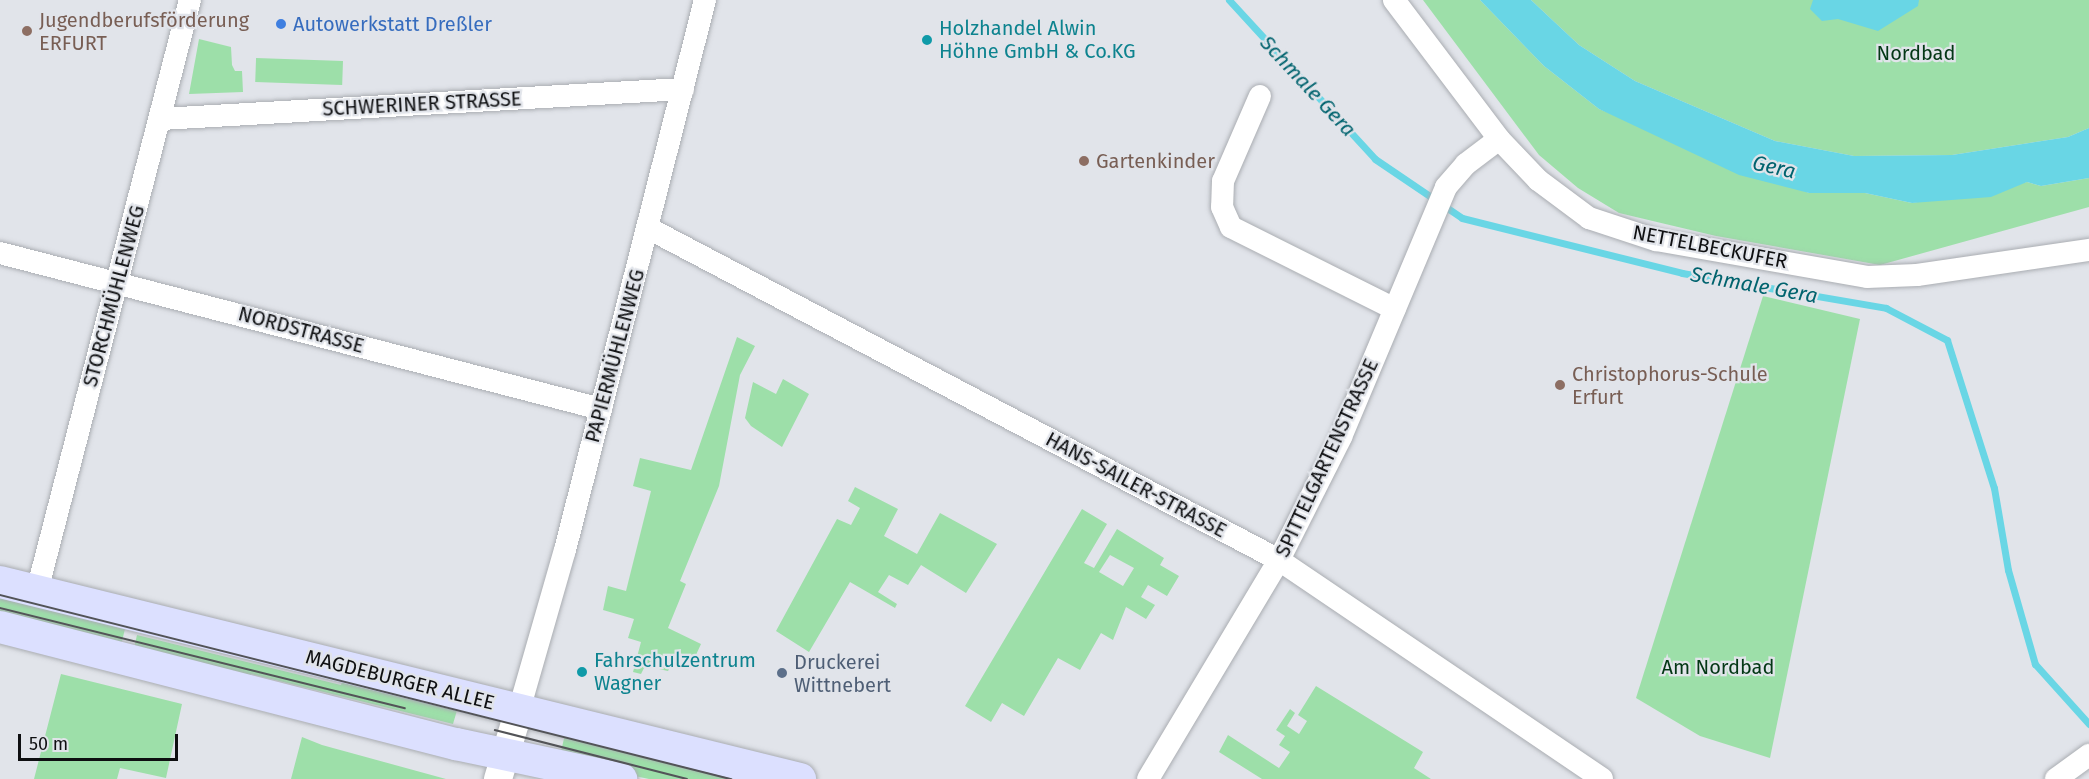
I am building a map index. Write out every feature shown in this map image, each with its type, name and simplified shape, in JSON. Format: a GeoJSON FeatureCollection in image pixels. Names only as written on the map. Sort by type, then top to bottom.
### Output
{"type":"FeatureCollection","features":[{"type":"Feature","properties":{"kind":"main road","name":"MAGDEBURGER ALLEE"},"geometry":{"type":"LineString","coordinates":[[0,582],[800,779]]}},
{"type":"Feature","properties":{"kind":"main road"},"geometry":{"type":"LineString","coordinates":[[0,627],[501,766],[621,779]]}},
{"type":"Feature","properties":{"kind":"street","name":"STORCHMÜHLENWEG"},"geometry":{"type":"LineString","coordinates":[[37,591],[190,0]]}},
{"type":"Feature","properties":{"kind":"street","name":"PAPIERMÜHLENWEG"},"geometry":{"type":"LineString","coordinates":[[519,710],[601,409],[705,0]]}},
{"type":"Feature","properties":{"kind":"street","name":"NETTELBECKUFER"},"geometry":{"type":"LineString","coordinates":[[1395,0],[1499,139],[1567,204],[1589,218],[1656,240],[1867,277],[1917,275],[2089,250]]}},
{"type":"Feature","properties":{"kind":"street","name":"SCHWERINER STRASSE"},"geometry":{"type":"LineString","coordinates":[[161,119],[683,90]]}},
{"type":"Feature","properties":{"kind":"street"},"geometry":{"type":"LineString","coordinates":[[1260,96],[1223,181],[1222,207],[1231,227],[1395,309]]}},
{"type":"Feature","properties":{"kind":"street","name":"SPITTELGARTENSTRASSE"},"geometry":{"type":"LineString","coordinates":[[1148,779],[1279,560],[1341,437],[1446,187],[1466,164],[1499,139]]}},
{"type":"Feature","properties":{"kind":"street","name":"HANS-SAILER-STRASSE"},"geometry":{"type":"LineString","coordinates":[[648,228],[1279,560],[1602,779]]}},
{"type":"Feature","properties":{"kind":"street","name":"NORDSTRASSE"},"geometry":{"type":"LineString","coordinates":[[0,253],[116,281],[601,409]]}},
{"type":"Feature","properties":{"kind":"street"},"geometry":{"type":"LineString","coordinates":[[501,766],[519,710]]}},
{"type":"Feature","properties":{"kind":"street"},"geometry":{"type":"LineString","coordinates":[[2056,779],[2089,755]]}},
{"type":"Feature","properties":{"kind":"green space"},"geometry":{"type":"Polygon","coordinates":[[[1423,0],[1480,0],[1544,66],[1599,109],[1809,193],[1865,193],[1912,203],[2027,182],[2041,186],[2089,178],[2089,207],[1880,265],[1716,236],[1619,213],[1578,188],[1539,155],[1423,0]]]}},
{"type":"Feature","properties":{"kind":"green space","name":"Nordbad"},"geometry":{"type":"Polygon","coordinates":[[[1531,0],[2089,0],[2089,128],[2068,137],[1952,155],[1854,156],[1775,141],[1635,81],[1579,45],[1531,0]]]}},
{"type":"Feature","properties":{"kind":"green space"},"geometry":{"type":"Polygon","coordinates":[[[199,39],[231,47],[232,65],[235,71],[242,71],[243,92],[189,94],[199,39]]]}},
{"type":"Feature","properties":{"kind":"green space"},"geometry":{"type":"Polygon","coordinates":[[[256,58],[343,61],[342,85],[255,82],[256,58]]]}},
{"type":"Feature","properties":{"kind":"green space","name":"Am Nordbad"},"geometry":{"type":"Polygon","coordinates":[[[1763,296],[1860,319],[1770,758],[1700,736],[1636,698],[1763,296]]]}},
{"type":"Feature","properties":{"kind":"green space"},"geometry":{"type":"Polygon","coordinates":[[[737,337],[755,346],[740,375],[719,486],[680,581],[686,584],[668,628],[701,644],[695,657],[678,653],[668,671],[645,666],[641,674],[633,672],[641,642],[628,638],[634,619],[603,610],[608,586],[626,591],[651,491],[633,486],[640,458],[691,470],[737,337]]]}},
{"type":"Feature","properties":{"kind":"green space"},"geometry":{"type":"Polygon","coordinates":[[[783,379],[809,394],[782,447],[751,426],[745,418],[753,382],[776,394],[783,379]]]}},
{"type":"Feature","properties":{"kind":"green space"},"geometry":{"type":"Polygon","coordinates":[[[855,487],[898,509],[884,536],[917,554],[940,513],[997,544],[966,593],[921,565],[908,585],[889,575],[878,592],[897,604],[895,608],[850,582],[809,652],[776,631],[837,519],[851,525],[860,508],[848,501],[855,487]]]}},
{"type":"Feature","properties":{"kind":"green space"},"geometry":{"type":"Polygon","coordinates":[[[1082,509],[1107,524],[1084,563],[1094,568],[1117,529],[1164,558],[1160,565],[1179,576],[1167,596],[1148,585],[1141,597],[1155,605],[1146,619],[1126,607],[1113,640],[1101,633],[1080,670],[1058,658],[1024,716],[1002,703],[991,722],[965,706],[1082,509]],[[1110,555],[1099,572],[1123,586],[1134,568],[1110,555]]]}},
{"type":"Feature","properties":{"kind":"green space"},"geometry":{"type":"Polygon","coordinates":[[[0,589],[128,617],[120,649],[0,614],[0,589]]]}},
{"type":"Feature","properties":{"kind":"green space"},"geometry":{"type":"Polygon","coordinates":[[[137,635],[341,685],[343,678],[458,707],[453,724],[251,674],[249,678],[134,648],[137,635]]]}},
{"type":"Feature","properties":{"kind":"green space"},"geometry":{"type":"Polygon","coordinates":[[[61,674],[182,704],[166,778],[120,768],[117,779],[34,779],[61,674]]]}},
{"type":"Feature","properties":{"kind":"green space"},"geometry":{"type":"Polygon","coordinates":[[[1316,686],[1423,752],[1414,768],[1431,779],[1262,779],[1219,752],[1228,735],[1279,768],[1290,752],[1279,745],[1285,736],[1276,730],[1290,709],[1295,713],[1287,726],[1299,734],[1307,721],[1298,715],[1316,686]]]}},
{"type":"Feature","properties":{"kind":"green space"},"geometry":{"type":"Polygon","coordinates":[[[566,730],[784,779],[649,779],[559,760],[566,730]]]}},
{"type":"Feature","properties":{"kind":"green space"},"geometry":{"type":"Polygon","coordinates":[[[302,737],[322,745],[446,779],[291,779],[302,737]]]}},
{"type":"Feature","properties":{"kind":"water","name":"Gera"},"geometry":{"type":"Polygon","coordinates":[[[1480,0],[1531,0],[1579,45],[1635,81],[1775,141],[1854,156],[1952,155],[2068,137],[2089,128],[2089,178],[2041,186],[2027,182],[1991,197],[1912,203],[1865,193],[1809,193],[1739,175],[1599,109],[1544,66],[1480,0]]]}},
{"type":"Feature","properties":{"kind":"water"},"geometry":{"type":"Polygon","coordinates":[[[1813,0],[1919,0],[1918,6],[1878,31],[1838,19],[1822,21],[1810,9],[1813,0]]]}},
{"type":"Feature","properties":{"kind":"waterway","name":"Schmale Gera"},"geometry":{"type":"LineString","coordinates":[[1229,0],[1375,159],[1462,218],[1682,273],[1886,308],[1947,340],[1994,488],[2008,570],[2035,664],[2089,724]]}},
{"type":"Feature","properties":{"kind":"tram line"},"geometry":{"type":"LineString","coordinates":[[0,595],[731,779]]}},
{"type":"Feature","properties":{"kind":"tram line"},"geometry":{"type":"LineString","coordinates":[[0,608],[405,708]]}},
{"type":"Feature","properties":{"kind":"tram line"},"geometry":{"type":"LineString","coordinates":[[495,730],[687,779]]}},
{"type":"Feature","properties":{"kind":"place","name":"Autowerkstatt Dreßler"},"geometry":{"type":"Point","coordinates":[281,24]}},
{"type":"Feature","properties":{"kind":"place","name":"Jugendberufsförderung ERFURT"},"geometry":{"type":"Point","coordinates":[27,31]}},
{"type":"Feature","properties":{"kind":"place","name":"Holzhandel Alwin Höhne GmbH & Co.KG"},"geometry":{"type":"Point","coordinates":[927,40]}},
{"type":"Feature","properties":{"kind":"place","name":"Gartenkinder"},"geometry":{"type":"Point","coordinates":[1084,161]}},
{"type":"Feature","properties":{"kind":"place","name":"Christophorus-Schule Erfurt"},"geometry":{"type":"Point","coordinates":[1560,385]}},
{"type":"Feature","properties":{"kind":"place","name":"Fahrschulzentrum Wagner"},"geometry":{"type":"Point","coordinates":[582,672]}},
{"type":"Feature","properties":{"kind":"place","name":"Druckerei Wittnebert"},"geometry":{"type":"Point","coordinates":[782,673]}}]}
